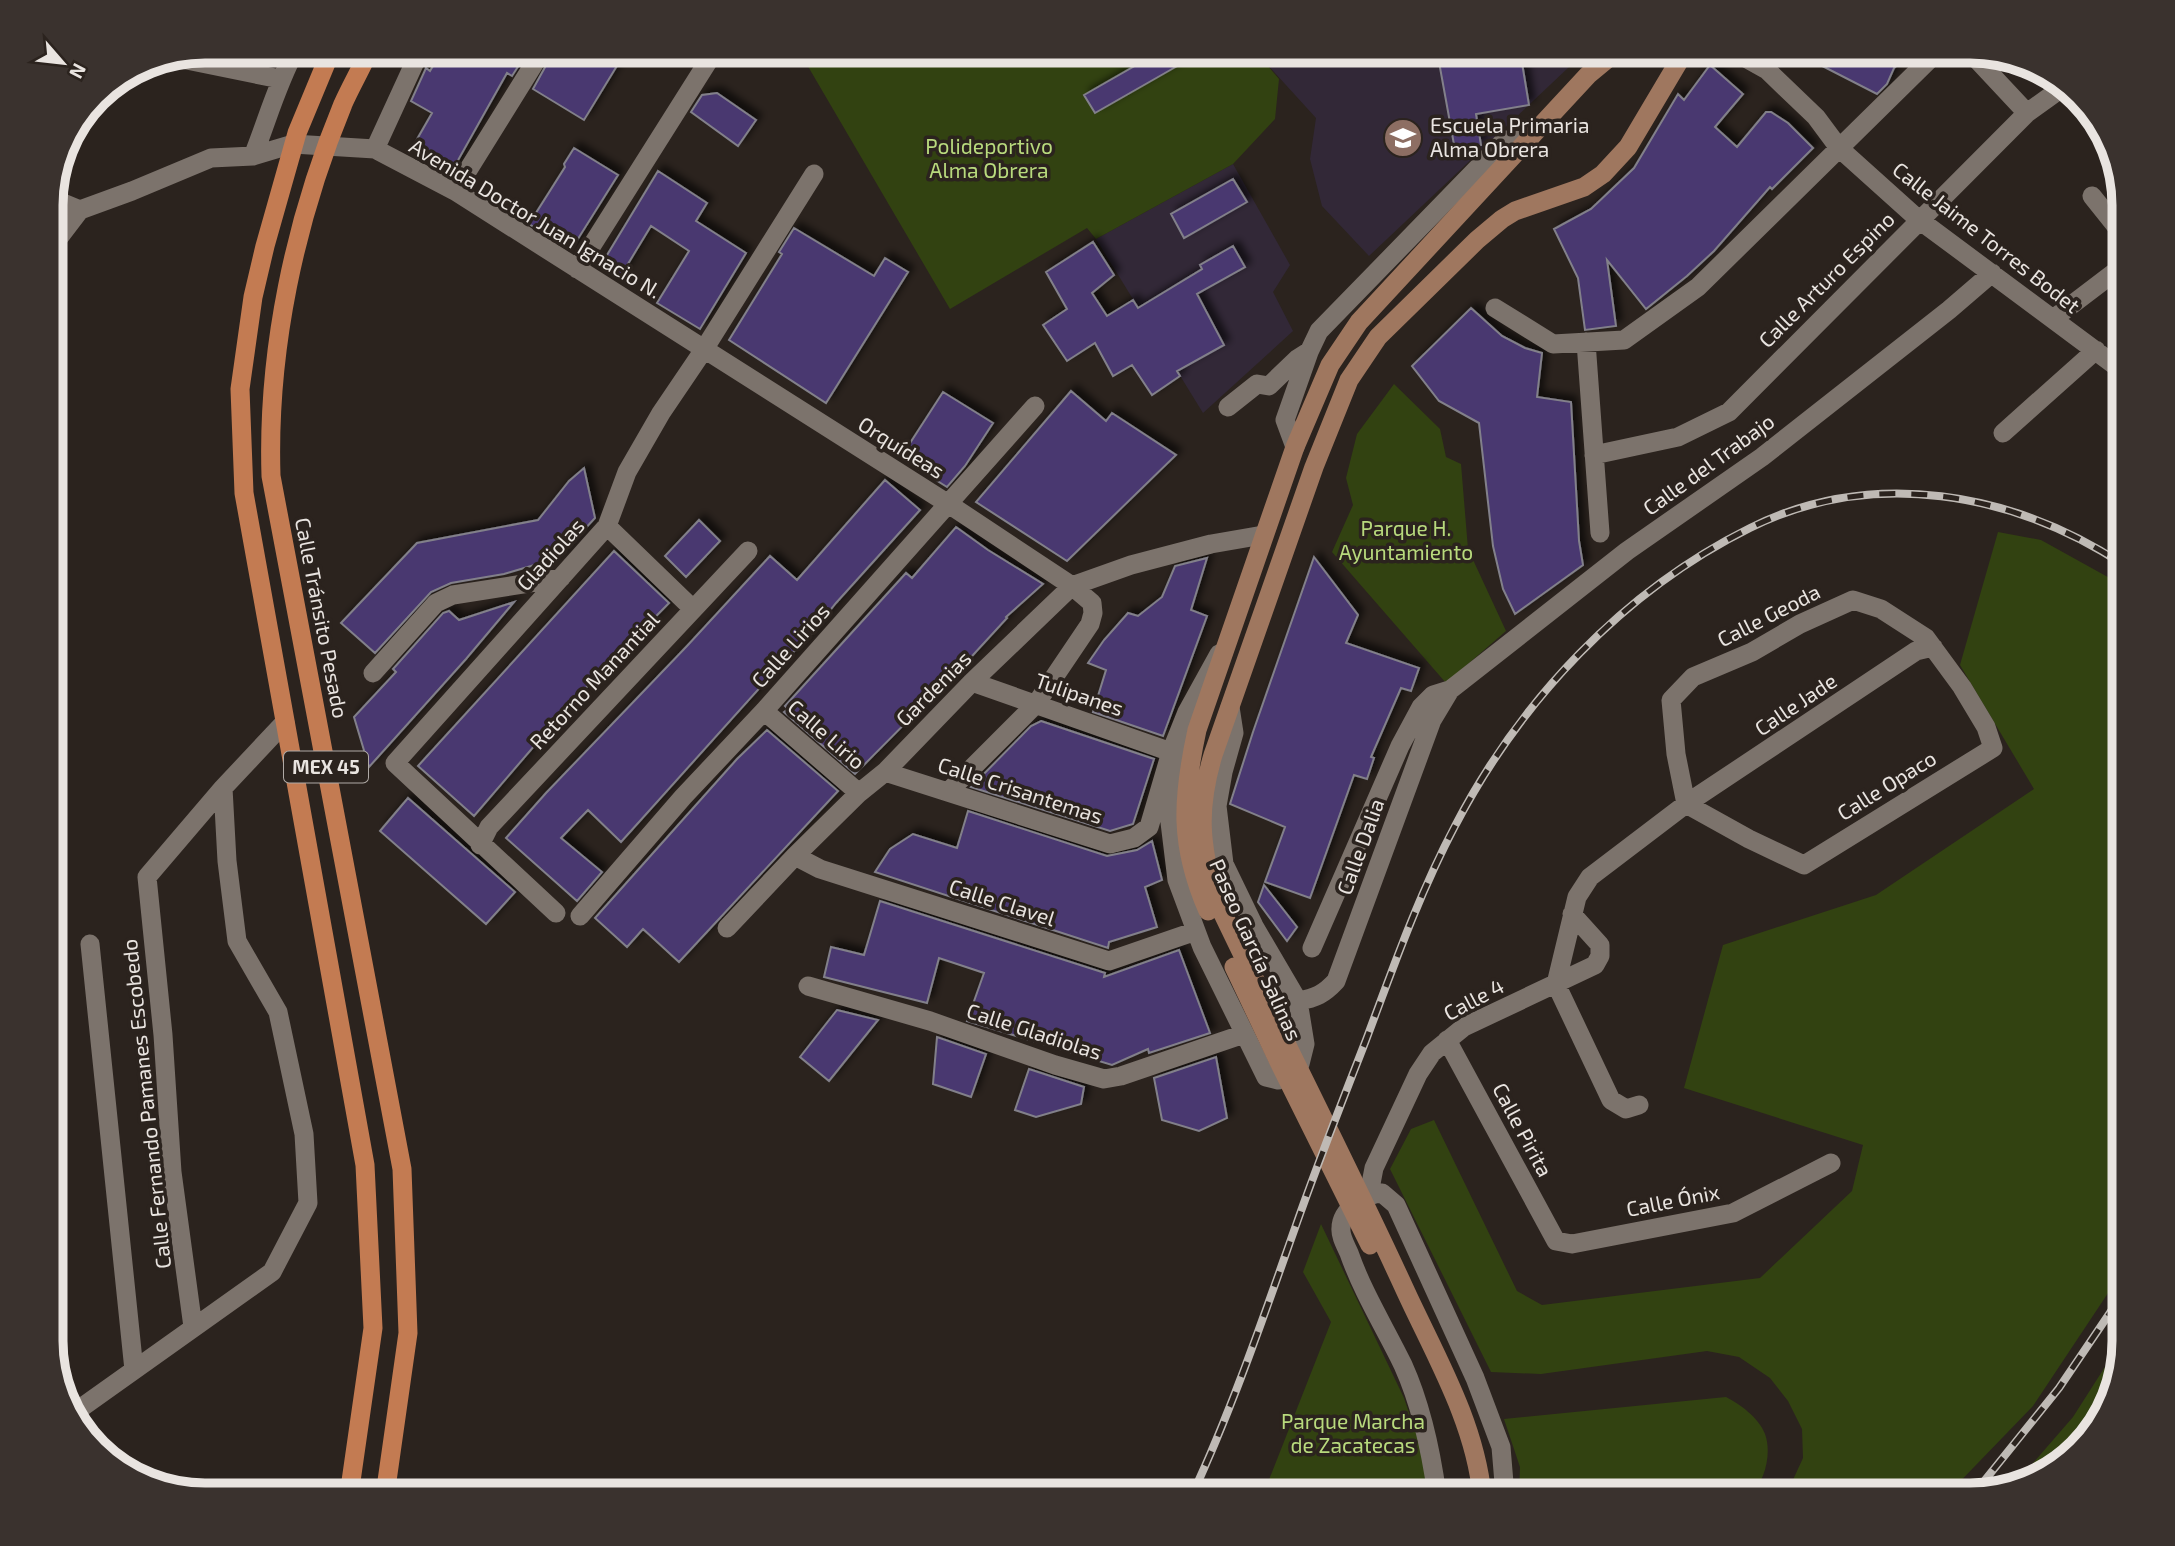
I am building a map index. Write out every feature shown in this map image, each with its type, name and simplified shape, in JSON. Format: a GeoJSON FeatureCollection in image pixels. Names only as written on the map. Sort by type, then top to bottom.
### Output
{"type":"FeatureCollection","features":[{"type":"Feature","properties":{"kind":"main road","name":"MEX 45"},"geometry":{"type":"LineString","coordinates":[[326,63],[293,144],[256,284],[240,388],[244,493],[365,1165],[373,1328],[351,1483]]}},
{"type":"Feature","properties":{"kind":"main road","name":"Calle Tránsito Pesado"},"geometry":{"type":"LineString","coordinates":[[363,63],[344,103],[316,178],[287,286],[274,385],[271,468],[402,1169],[408,1334],[387,1483]]}},
{"type":"Feature","properties":{"kind":"main road","name":"Paseo García Salinas"},"geometry":{"type":"LineString","coordinates":[[1481,1483],[1472,1444],[1441,1367],[1359,1191],[1214,895],[1202,844],[1185,795],[1197,730],[1226,643],[1295,447],[1330,365],[1359,322],[1588,75],[1602,63]]}},
{"type":"Feature","properties":{"kind":"main road","name":"Paseo García Salinas"},"geometry":{"type":"LineString","coordinates":[[1467,1483],[1444,1404],[1196,883],[1193,818],[1314,467],[1349,380],[1378,337],[1502,219],[1515,211],[1584,187],[1603,174],[1628,147],[1678,63]]}},
{"type":"Feature","properties":{"kind":"street"},"geometry":{"type":"LineString","coordinates":[[202,63],[280,79]]}},
{"type":"Feature","properties":{"kind":"street"},"geometry":{"type":"LineString","coordinates":[[253,156],[270,115],[280,79],[289,63]]}},
{"type":"Feature","properties":{"kind":"street"},"geometry":{"type":"LineString","coordinates":[[375,149],[414,63]]}},
{"type":"Feature","properties":{"kind":"street"},"geometry":{"type":"LineString","coordinates":[[455,191],[535,63]]}},
{"type":"Feature","properties":{"kind":"street"},"geometry":{"type":"LineString","coordinates":[[577,269],[707,63]]}},
{"type":"Feature","properties":{"kind":"street","name":"Calle Jaime Torres Bodet"},"geometry":{"type":"LineString","coordinates":[[1754,63],[1767,70],[1816,117],[1839,148],[1919,219],[2112,363]]}},
{"type":"Feature","properties":{"kind":"street"},"geometry":{"type":"LineString","coordinates":[[1495,308],[1553,344],[1624,340],[1698,288],[1926,63]]}},
{"type":"Feature","properties":{"kind":"street"},"geometry":{"type":"LineString","coordinates":[[1981,64],[2027,113]]}},
{"type":"Feature","properties":{"kind":"street","name":"Calle Arturo Espino"},"geometry":{"type":"LineString","coordinates":[[1594,455],[1678,437],[1729,412],[2027,113],[2056,92]]}},
{"type":"Feature","properties":{"kind":"street"},"geometry":{"type":"LineString","coordinates":[[1295,447],[1285,420],[1319,331],[1505,140],[1529,141]]}},
{"type":"Feature","properties":{"kind":"street","name":"Avenida Doctor Juan Ignacio N."},"geometry":{"type":"LineString","coordinates":[[80,210],[211,158],[253,156],[293,144],[328,144],[375,149],[455,191],[704,351]]}},
{"type":"Feature","properties":{"kind":"street","name":"Gladiolas"},"geometry":{"type":"LineString","coordinates":[[480,845],[395,763],[607,526],[627,472],[661,413],[704,351],[814,174]]}},
{"type":"Feature","properties":{"kind":"street"},"geometry":{"type":"LineString","coordinates":[[2092,196],[2112,221]]}},
{"type":"Feature","properties":{"kind":"street"},"geometry":{"type":"LineString","coordinates":[[63,203],[80,210],[63,232]]}},
{"type":"Feature","properties":{"kind":"street","name":"Calle del Trabajo"},"geometry":{"type":"LineString","coordinates":[[1450,690],[1627,551],[1762,457],[1992,273]]}},
{"type":"Feature","properties":{"kind":"street"},"geometry":{"type":"LineString","coordinates":[[2053,319],[2112,274]]}},
{"type":"Feature","properties":{"kind":"street"},"geometry":{"type":"LineString","coordinates":[[1586,342],[1600,533]]}},
{"type":"Feature","properties":{"kind":"street"},"geometry":{"type":"LineString","coordinates":[[2003,433],[2096,350]]}},
{"type":"Feature","properties":{"kind":"street","name":"Orquídeas"},"geometry":{"type":"LineString","coordinates":[[704,351],[950,505],[1072,586],[1092,603],[1090,624],[1036,704]]}},
{"type":"Feature","properties":{"kind":"street"},"geometry":{"type":"LineString","coordinates":[[1227,407],[1257,384],[1269,386],[1297,359],[1309,352]]}},
{"type":"Feature","properties":{"kind":"street","name":"Calle Lirios"},"geometry":{"type":"LineString","coordinates":[[580,916],[682,797],[950,505],[1035,406]]}},
{"type":"Feature","properties":{"kind":"street"},"geometry":{"type":"LineString","coordinates":[[607,526],[694,609]]}},
{"type":"Feature","properties":{"kind":"street","name":"Gardenias"},"geometry":{"type":"LineString","coordinates":[[727,928],[795,856],[859,793],[885,772],[972,682],[1072,586],[1132,565],[1211,544],[1263,535]]}},
{"type":"Feature","properties":{"kind":"street","name":"Retorno Manantial"},"geometry":{"type":"LineString","coordinates":[[480,845],[489,827],[748,551]]}},
{"type":"Feature","properties":{"kind":"street"},"geometry":{"type":"LineString","coordinates":[[373,673],[436,603],[453,595],[561,578]]}},
{"type":"Feature","properties":{"kind":"street","name":"Calle Geoda"},"geometry":{"type":"LineString","coordinates":[[1686,804],[1676,754],[1671,700],[1693,677],[1752,652],[1800,624],[1853,600],[1881,609],[1926,638],[1962,687],[1986,727],[1993,748]]}},
{"type":"Feature","properties":{"kind":"street","name":"Calle Crisantemas"},"geometry":{"type":"LineString","coordinates":[[885,772],[1110,845],[1134,838],[1149,827],[1171,752],[1203,681],[1226,643]]}},
{"type":"Feature","properties":{"kind":"street","name":"Calle Jade"},"geometry":{"type":"LineString","coordinates":[[1556,985],[1577,897],[1590,877],[1686,804],[1916,651],[1933,647]]}},
{"type":"Feature","properties":{"kind":"street","name":"Tulipanes"},"geometry":{"type":"LineString","coordinates":[[972,682],[1171,752]]}},
{"type":"Feature","properties":{"kind":"street"},"geometry":{"type":"LineString","coordinates":[[1312,948],[1348,863],[1421,707],[1433,695],[1450,690]]}},
{"type":"Feature","properties":{"kind":"street","name":"Calle Dalia"},"geometry":{"type":"LineString","coordinates":[[1298,1001],[1325,993],[1335,981],[1432,720],[1450,690]]}},
{"type":"Feature","properties":{"kind":"street"},"geometry":{"type":"LineString","coordinates":[[948,792],[1036,704]]}},
{"type":"Feature","properties":{"kind":"street"},"geometry":{"type":"LineString","coordinates":[[1197,730],[1178,763],[1169,814],[1177,880],[1196,931],[1244,1034],[1266,1077],[1278,1080],[1300,1064],[1305,1044],[1298,1001],[1254,926],[1224,864],[1217,806],[1234,733],[1230,707]]}},
{"type":"Feature","properties":{"kind":"street","name":"Calle Lirio"},"geometry":{"type":"LineString","coordinates":[[764,710],[859,793]]}},
{"type":"Feature","properties":{"kind":"street"},"geometry":{"type":"LineString","coordinates":[[80,1408],[272,1272],[309,1203],[304,1135],[278,1012],[237,941],[227,861],[223,788],[285,722]]}},
{"type":"Feature","properties":{"kind":"street","name":"Calle Opaco"},"geometry":{"type":"LineString","coordinates":[[1686,804],[1749,839],[1804,864],[1993,748]]}},
{"type":"Feature","properties":{"kind":"street","name":"Calle Fernando Pamanes Escobedo"},"geometry":{"type":"LineString","coordinates":[[194,1327],[172,1172],[163,1035],[147,877],[223,788]]}},
{"type":"Feature","properties":{"kind":"street"},"geometry":{"type":"LineString","coordinates":[[480,845],[556,913]]}},
{"type":"Feature","properties":{"kind":"street","name":"Calle Clavel"},"geometry":{"type":"LineString","coordinates":[[795,856],[820,869],[1109,961],[1196,931]]}},
{"type":"Feature","properties":{"kind":"street","name":"Calle 4"},"geometry":{"type":"LineString","coordinates":[[1369,1194],[1374,1168],[1418,1074],[1432,1053],[1464,1027],[1595,965],[1600,956],[1600,945],[1573,914]]}},
{"type":"Feature","properties":{"kind":"street"},"geometry":{"type":"LineString","coordinates":[[90,944],[134,1370]]}},
{"type":"Feature","properties":{"kind":"street"},"geometry":{"type":"LineString","coordinates":[[1556,985],[1611,1100],[1626,1109],[1639,1105]]}},
{"type":"Feature","properties":{"kind":"street","name":"Calle Gladiolas"},"geometry":{"type":"LineString","coordinates":[[808,986],[930,1021],[1055,1065],[1104,1079],[1121,1076],[1244,1034]]}},
{"type":"Feature","properties":{"kind":"street","name":"Calle Pirita"},"geometry":{"type":"LineString","coordinates":[[1447,1040],[1556,1241]]}},
{"type":"Feature","properties":{"kind":"street","name":"Calle Ónix"},"geometry":{"type":"LineString","coordinates":[[1556,1241],[1572,1244],[1733,1213],[1831,1163]]}},
{"type":"Feature","properties":{"kind":"street"},"geometry":{"type":"LineString","coordinates":[[1435,1483],[1430,1445],[1410,1384],[1364,1292],[1340,1231],[1342,1221],[1354,1205],[1369,1194],[1382,1194],[1396,1205],[1475,1378],[1501,1447],[1504,1483]]}},
{"type":"Feature","properties":{"kind":"shaded area","name":"Escuela Primaria Alma Obrera"},"geometry":{"type":"Polygon","coordinates":[[[1266,63],[1573,63],[1369,256],[1322,206],[1310,159],[1316,118],[1266,63]]]}},
{"type":"Feature","properties":{"kind":"shaded area"},"geometry":{"type":"Polygon","coordinates":[[[1233,164],[1290,265],[1273,292],[1293,331],[1203,413],[1096,239],[1233,164]]]}},
{"type":"Feature","properties":{"kind":"green space","name":"Polideportivo Alma Obrera"},"geometry":{"type":"Polygon","coordinates":[[[806,63],[1265,63],[1279,79],[1275,119],[1233,164],[1096,239],[1087,228],[950,309],[806,63]]]}},
{"type":"Feature","properties":{"kind":"green space","name":"Parque H. Ayuntamiento"},"geometry":{"type":"Polygon","coordinates":[[[1394,384],[1440,429],[1446,457],[1461,464],[1468,549],[1506,631],[1446,683],[1332,552],[1353,505],[1346,478],[1357,434],[1394,384]]]}},
{"type":"Feature","properties":{"kind":"green space"},"geometry":{"type":"Polygon","coordinates":[[[1998,532],[2041,540],[2112,579],[2112,1287],[2033,1406],[1959,1483],[1792,1483],[1803,1458],[1802,1429],[1788,1401],[1770,1378],[1739,1357],[1707,1351],[1541,1374],[1491,1372],[1390,1169],[1411,1129],[1434,1120],[1517,1291],[1542,1305],[1760,1278],[1852,1191],[1863,1145],[1684,1088],[1723,945],[1876,895],[2034,789],[1960,665],[1998,532]]]}},
{"type":"Feature","properties":{"kind":"green space","name":"Parque Marcha de Zacatecas"},"geometry":{"type":"Polygon","coordinates":[[[1321,1224],[1404,1398],[1423,1454],[1428,1483],[1268,1483],[1331,1322],[1303,1272],[1321,1224]]]}},
{"type":"Feature","properties":{"kind":"green space"},"geometry":{"type":"Polygon","coordinates":[[[2111,1357],[2104,1387],[2083,1427],[2056,1454],[2026,1471],[2073,1417],[2111,1357]]]}},
{"type":"Feature","properties":{"kind":"green space"},"geometry":{"type":"Polygon","coordinates":[[[1726,1397],[1754,1417],[1762,1428],[1768,1450],[1766,1466],[1759,1483],[1519,1483],[1520,1467],[1504,1419],[1726,1397]]]}},
{"type":"Feature","properties":{"kind":"building"},"geometry":{"type":"Polygon","coordinates":[[[435,63],[520,63],[512,76],[507,73],[452,171],[412,148],[432,113],[411,101],[426,68],[430,71],[435,63]]]}},
{"type":"Feature","properties":{"kind":"building"},"geometry":{"type":"Polygon","coordinates":[[[547,63],[619,63],[584,120],[533,89],[547,63]]]}},
{"type":"Feature","properties":{"kind":"building"},"geometry":{"type":"Polygon","coordinates":[[[1140,63],[1179,65],[1095,113],[1084,95],[1140,63]]]}},
{"type":"Feature","properties":{"kind":"building"},"geometry":{"type":"Polygon","coordinates":[[[1439,63],[1522,63],[1529,105],[1476,114],[1481,145],[1455,150],[1439,63]]]}},
{"type":"Feature","properties":{"kind":"building"},"geometry":{"type":"Polygon","coordinates":[[[1816,63],[1899,63],[1887,84],[1877,94],[1816,63]]]}},
{"type":"Feature","properties":{"kind":"building"},"geometry":{"type":"Polygon","coordinates":[[[1710,65],[1743,94],[1715,127],[1737,147],[1766,112],[1771,112],[1788,123],[1813,148],[1772,189],[1770,187],[1714,251],[1646,309],[1607,260],[1616,326],[1585,330],[1578,278],[1554,229],[1591,209],[1634,168],[1678,94],[1684,100],[1710,65]]]}},
{"type":"Feature","properties":{"kind":"building"},"geometry":{"type":"Polygon","coordinates":[[[717,93],[756,120],[738,146],[691,112],[702,95],[717,93]]]}},
{"type":"Feature","properties":{"kind":"building"},"geometry":{"type":"Polygon","coordinates":[[[574,148],[618,175],[571,250],[529,224],[574,148]]]}},
{"type":"Feature","properties":{"kind":"building"},"geometry":{"type":"Polygon","coordinates":[[[658,171],[707,203],[696,221],[746,253],[700,329],[657,303],[689,251],[651,226],[620,277],[601,265],[658,171]]]}},
{"type":"Feature","properties":{"kind":"building"},"geometry":{"type":"Polygon","coordinates":[[[1233,179],[1247,202],[1184,238],[1171,214],[1233,179]]]}},
{"type":"Feature","properties":{"kind":"building"},"geometry":{"type":"Polygon","coordinates":[[[794,228],[874,276],[885,258],[908,272],[826,403],[729,340],[782,254],[779,252],[794,228]]]}},
{"type":"Feature","properties":{"kind":"building"},"geometry":{"type":"Polygon","coordinates":[[[1093,242],[1114,275],[1092,293],[1107,316],[1133,300],[1138,308],[1202,269],[1200,265],[1233,246],[1245,267],[1197,294],[1224,345],[1177,371],[1180,376],[1152,395],[1132,365],[1113,376],[1095,343],[1067,361],[1043,325],[1067,309],[1046,272],[1093,242]]]}},
{"type":"Feature","properties":{"kind":"building"},"geometry":{"type":"Polygon","coordinates":[[[1471,308],[1502,336],[1542,353],[1537,397],[1571,402],[1579,541],[1583,565],[1515,614],[1503,589],[1493,546],[1479,423],[1439,401],[1412,366],[1471,308]]]}},
{"type":"Feature","properties":{"kind":"building"},"geometry":{"type":"Polygon","coordinates":[[[1071,391],[1106,421],[1112,413],[1176,455],[1067,561],[976,502],[1071,391]]]}},
{"type":"Feature","properties":{"kind":"building"},"geometry":{"type":"Polygon","coordinates":[[[943,392],[993,423],[965,466],[947,487],[912,465],[903,454],[943,392]]]}},
{"type":"Feature","properties":{"kind":"building"},"geometry":{"type":"Polygon","coordinates":[[[584,468],[595,518],[558,558],[504,574],[451,583],[431,592],[375,653],[341,623],[417,543],[538,520],[569,481],[584,468]]]}},
{"type":"Feature","properties":{"kind":"building"},"geometry":{"type":"Polygon","coordinates":[[[885,480],[920,510],[808,638],[782,663],[621,842],[588,810],[561,838],[602,872],[577,901],[506,838],[770,556],[797,580],[885,480]]]}},
{"type":"Feature","properties":{"kind":"building"},"geometry":{"type":"Polygon","coordinates":[[[699,520],[720,541],[686,577],[665,556],[699,520]]]}},
{"type":"Feature","properties":{"kind":"building"},"geometry":{"type":"Polygon","coordinates":[[[956,527],[1043,584],[1006,617],[973,655],[855,774],[784,712],[788,709],[785,706],[906,573],[912,578],[956,527]]]}},
{"type":"Feature","properties":{"kind":"building"},"geometry":{"type":"Polygon","coordinates":[[[614,551],[669,603],[572,702],[474,816],[418,766],[614,551]]]}},
{"type":"Feature","properties":{"kind":"building"},"geometry":{"type":"Polygon","coordinates":[[[1314,557],[1358,615],[1346,643],[1419,668],[1411,691],[1401,688],[1371,757],[1374,758],[1367,779],[1354,775],[1310,898],[1265,882],[1285,827],[1230,804],[1314,557]]]}},
{"type":"Feature","properties":{"kind":"building"},"geometry":{"type":"Polygon","coordinates":[[[1207,558],[1191,610],[1207,616],[1163,736],[1093,712],[1106,670],[1088,663],[1104,640],[1128,613],[1138,616],[1162,597],[1175,566],[1207,558]]]}},
{"type":"Feature","properties":{"kind":"building"},"geometry":{"type":"Polygon","coordinates":[[[514,602],[369,767],[354,717],[396,672],[393,669],[443,613],[449,611],[459,620],[514,602]]]}},
{"type":"Feature","properties":{"kind":"building"},"geometry":{"type":"Polygon","coordinates":[[[1041,721],[1154,759],[1133,824],[1110,831],[971,787],[1031,726],[1041,721]]]}},
{"type":"Feature","properties":{"kind":"building"},"geometry":{"type":"Polygon","coordinates":[[[767,730],[838,791],[679,962],[643,929],[627,947],[595,918],[737,759],[767,730]]]}},
{"type":"Feature","properties":{"kind":"building"},"geometry":{"type":"Polygon","coordinates":[[[408,798],[515,892],[486,924],[380,831],[408,798]]]}},
{"type":"Feature","properties":{"kind":"building"},"geometry":{"type":"Polygon","coordinates":[[[968,811],[1107,856],[1137,850],[1152,841],[1162,880],[1145,887],[1157,927],[1109,942],[1108,948],[875,872],[890,849],[913,834],[957,848],[968,811]]]}},
{"type":"Feature","properties":{"kind":"building"},"geometry":{"type":"Polygon","coordinates":[[[1264,885],[1297,927],[1287,941],[1258,902],[1264,885]]]}},
{"type":"Feature","properties":{"kind":"building"},"geometry":{"type":"Polygon","coordinates":[[[880,901],[1105,973],[1104,977],[1179,950],[1210,1033],[1149,1053],[1148,1049],[1112,1065],[967,1021],[984,973],[939,958],[927,1003],[824,977],[831,947],[864,955],[880,901]]]}},
{"type":"Feature","properties":{"kind":"building"},"geometry":{"type":"Polygon","coordinates":[[[837,1010],[878,1020],[829,1081],[800,1057],[837,1010]]]}},
{"type":"Feature","properties":{"kind":"building"},"geometry":{"type":"Polygon","coordinates":[[[937,1037],[986,1054],[971,1097],[933,1084],[937,1037]]]}},
{"type":"Feature","properties":{"kind":"building"},"geometry":{"type":"Polygon","coordinates":[[[1216,1057],[1227,1118],[1199,1131],[1162,1120],[1154,1078],[1216,1057]]]}},
{"type":"Feature","properties":{"kind":"building"},"geometry":{"type":"Polygon","coordinates":[[[1029,1069],[1084,1087],[1081,1104],[1036,1117],[1015,1110],[1029,1069]]]}},
{"type":"Feature","properties":{"kind":"railway"},"geometry":{"type":"LineString","coordinates":[[1198,1483],[1234,1396],[1321,1157],[1430,878],[1481,780],[1543,693],[1579,654],[1618,617],[1659,584],[1704,554],[1750,528],[1797,509],[1844,498],[1893,494],[1941,496],[1989,505],[2036,520],[2081,540],[2112,558]]}},
{"type":"Feature","properties":{"kind":"railway"},"geometry":{"type":"LineString","coordinates":[[1983,1482],[2059,1388],[2112,1310]]}},
{"type":"Feature","properties":{"kind":"place","name":"Escuela Primaria Alma Obrera"},"geometry":{"type":"Point","coordinates":[1403,138]}}]}
